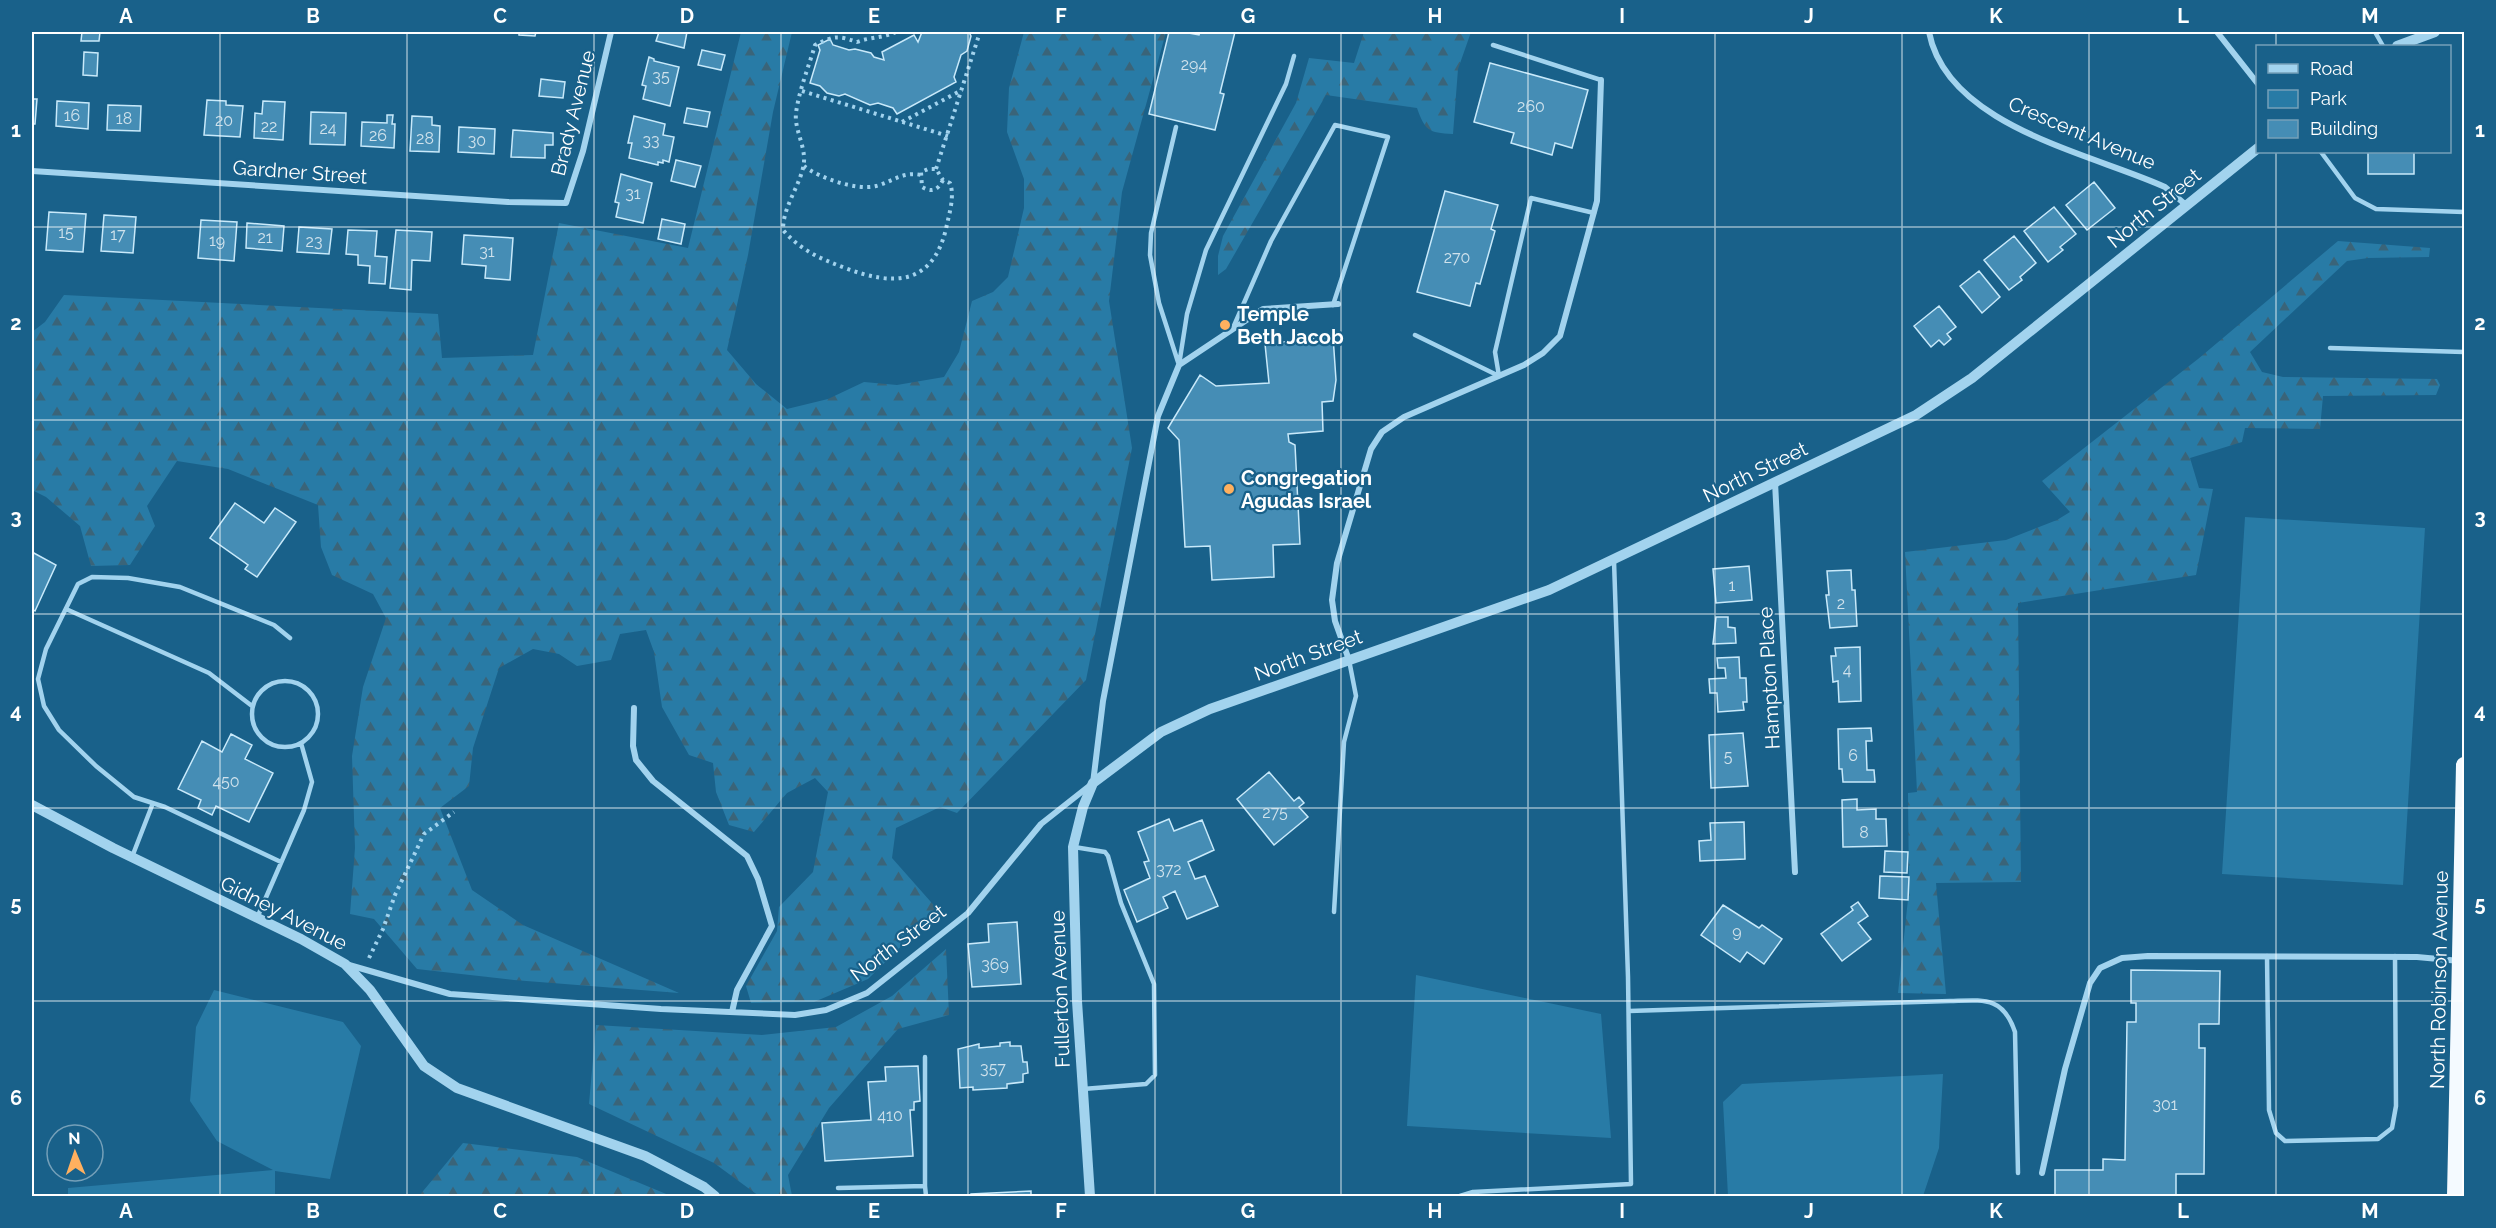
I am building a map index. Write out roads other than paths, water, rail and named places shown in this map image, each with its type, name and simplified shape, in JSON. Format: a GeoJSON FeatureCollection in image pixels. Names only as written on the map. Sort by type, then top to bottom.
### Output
{"type":"FeatureCollection","features":[{"type":"Feature","properties":{"kind":"highway","name":"North Robinson Avenue"},"geometry":{"type":"LineString","coordinates":[[2455,1197],[2461,1136],[2460,961],[2464,765]]}},
{"type":"Feature","properties":{"kind":"street","name":"Brady Avenue"},"geometry":{"type":"LineString","coordinates":[[566,203],[583,151],[610,32]]}},
{"type":"Feature","properties":{"kind":"street","name":"Crescent Avenue"},"geometry":{"type":"LineString","coordinates":[[1929,32],[1931,44],[1948,75],[1972,99],[2015,126],[2165,187],[2186,205]]}},
{"type":"Feature","properties":{"kind":"street"},"geometry":{"type":"LineString","coordinates":[[2217,32],[2256,81]]}},
{"type":"Feature","properties":{"kind":"street"},"geometry":{"type":"LineString","coordinates":[[2400,45],[2435,32]]}},
{"type":"Feature","properties":{"kind":"street"},"geometry":{"type":"LineString","coordinates":[[1349,660],[1335,621],[1332,600],[1337,563],[1371,449],[1382,432],[1404,417],[1534,359],[1560,336],[1597,201],[1601,80]]}},
{"type":"Feature","properties":{"kind":"street","name":"North Street"},"geometry":{"type":"LineString","coordinates":[[345,964],[450,994],[661,1009],[795,1015],[826,1010],[867,993],[968,913],[1041,824],[1161,732],[1210,709],[1549,590],[1916,415],[1972,378],[2256,150]]}},
{"type":"Feature","properties":{"kind":"street","name":"Gardner Street"},"geometry":{"type":"LineString","coordinates":[[32,171],[508,202],[566,203]]}},
{"type":"Feature","properties":{"kind":"street"},"geometry":{"type":"LineString","coordinates":[[1093,783],[1103,701],[1158,416],[1179,364],[1263,309],[1336,305]]}},
{"type":"Feature","properties":{"kind":"street","name":"Hampton Place"},"geometry":{"type":"LineString","coordinates":[[1775,482],[1795,872]]}},
{"type":"Feature","properties":{"kind":"street"},"geometry":{"type":"LineString","coordinates":[[634,708],[633,746],[636,760],[653,781],[747,856],[758,879],[772,926],[736,990],[732,1012]]}},
{"type":"Feature","properties":{"kind":"street","name":"Fullerton Avenue"},"geometry":{"type":"LineString","coordinates":[[1090,1197],[1077,1001],[1073,847],[1083,807],[1093,783]]}},
{"type":"Feature","properties":{"kind":"street","name":"Gidney Avenue"},"geometry":{"type":"LineString","coordinates":[[32,804],[345,964],[370,990],[424,1066],[457,1088],[645,1156],[704,1187],[715,1197]]}},
{"type":"Feature","properties":{"kind":"street"},"geometry":{"type":"LineString","coordinates":[[2042,1173],[2065,1069],[2090,983],[2100,968],[2122,958],[2140,957],[2396,956],[2460,961]]}},
{"type":"Feature","properties":{"kind":"lane"},"geometry":{"type":"LineString","coordinates":[[1493,45],[1601,80]]}},
{"type":"Feature","properties":{"kind":"lane"},"geometry":{"type":"LineString","coordinates":[[1179,364],[1187,314],[1206,250],[1286,84],[1294,56]]}},
{"type":"Feature","properties":{"kind":"lane"},"geometry":{"type":"LineString","coordinates":[[1233,328],[1271,242],[1335,125],[1388,137],[1336,305]]}},
{"type":"Feature","properties":{"kind":"lane"},"geometry":{"type":"LineString","coordinates":[[1176,127],[1151,233],[1150,255],[1159,303],[1179,364]]}},
{"type":"Feature","properties":{"kind":"lane"},"geometry":{"type":"LineString","coordinates":[[2322,153],[2355,198],[2376,209],[2464,212]]}},
{"type":"Feature","properties":{"kind":"lane"},"geometry":{"type":"LineString","coordinates":[[1499,376],[1495,352],[1532,198],[1594,213]]}},
{"type":"Feature","properties":{"kind":"lane"},"geometry":{"type":"LineString","coordinates":[[1415,335],[1499,376]]}},
{"type":"Feature","properties":{"kind":"lane"},"geometry":{"type":"LineString","coordinates":[[2330,348],[2464,352]]}},
{"type":"Feature","properties":{"kind":"lane"},"geometry":{"type":"LineString","coordinates":[[1460,1197],[1473,1192],[1631,1184],[1629,1011],[1614,559]]}},
{"type":"Feature","properties":{"kind":"lane"},"geometry":{"type":"LineString","coordinates":[[281,862],[153,803],[134,797],[96,766],[59,730],[44,706],[38,679],[46,649],[78,584],[92,577],[128,578],[180,587],[274,625],[290,638]]}},
{"type":"Feature","properties":{"kind":"lane"},"geometry":{"type":"LineString","coordinates":[[66,609],[209,673],[252,706]]}},
{"type":"Feature","properties":{"kind":"lane"},"geometry":{"type":"LineString","coordinates":[[1334,912],[1344,742],[1356,696],[1349,660]]}},
{"type":"Feature","properties":{"kind":"lane"},"geometry":{"type":"LineString","coordinates":[[287,680],[305,687],[316,702],[318,712],[315,729],[301,743],[290,746],[269,743],[255,727],[252,706],[261,690],[276,681],[287,680]]}},
{"type":"Feature","properties":{"kind":"lane"},"geometry":{"type":"LineString","coordinates":[[256,918],[304,810],[312,782],[301,743]]}},
{"type":"Feature","properties":{"kind":"lane"},"geometry":{"type":"LineString","coordinates":[[132,857],[153,803]]}},
{"type":"Feature","properties":{"kind":"lane"},"geometry":{"type":"LineString","coordinates":[[1073,847],[1105,852],[1108,856],[1121,903],[1154,984],[1155,1075],[1146,1084],[1083,1089]]}},
{"type":"Feature","properties":{"kind":"lane"},"geometry":{"type":"LineString","coordinates":[[2267,956],[2269,1110],[2276,1133],[2285,1141],[2378,1139],[2392,1128],[2396,1106],[2396,956]]}},
{"type":"Feature","properties":{"kind":"lane"},"geometry":{"type":"LineString","coordinates":[[1629,1011],[1978,1000],[1997,1004],[2009,1015],[2015,1032],[2018,1173]]}},
{"type":"Feature","properties":{"kind":"lane"},"geometry":{"type":"LineString","coordinates":[[925,1057],[926,1197]]}},
{"type":"Feature","properties":{"kind":"lane"},"geometry":{"type":"LineString","coordinates":[[838,1188],[925,1186]]}},
{"type":"Feature","properties":{"kind":"place","name":"Temple Beth Jacob"},"geometry":{"type":"Point","coordinates":[1225,325]}},
{"type":"Feature","properties":{"kind":"place","name":"Congregation Agudas Israel"},"geometry":{"type":"Point","coordinates":[1229,489]}}]}
